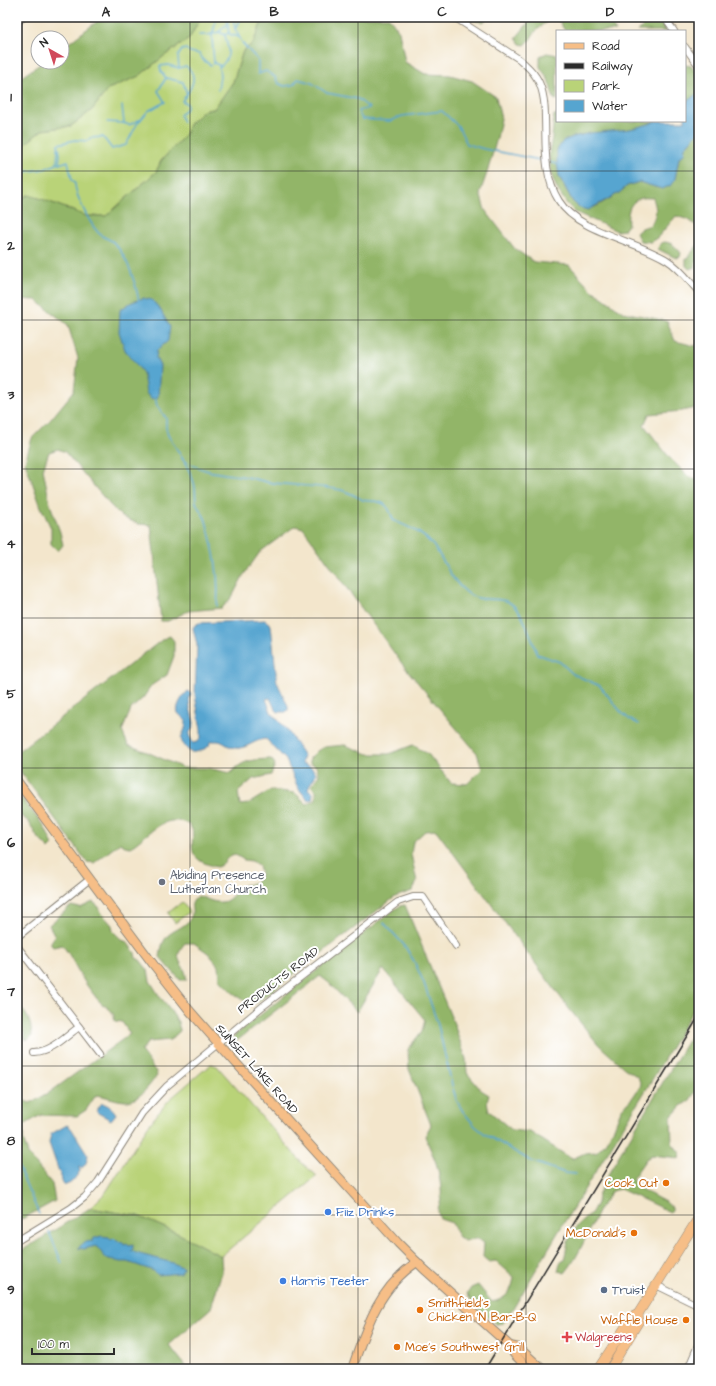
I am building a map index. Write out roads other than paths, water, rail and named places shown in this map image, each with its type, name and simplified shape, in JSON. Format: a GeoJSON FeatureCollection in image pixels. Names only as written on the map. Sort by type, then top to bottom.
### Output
{"type":"FeatureCollection","features":[{"type":"Feature","properties":{"kind":"highway"},"geometry":{"type":"LineString","coordinates":[[598,1369],[632,1316],[638,1314],[699,1217]]}},
{"type":"Feature","properties":{"kind":"highway"},"geometry":{"type":"LineString","coordinates":[[610,1369],[639,1321],[638,1314]]}},
{"type":"Feature","properties":{"kind":"main road","name":"SUNSET LAKE ROAD"},"geometry":{"type":"LineString","coordinates":[[17,781],[153,964],[218,1043],[372,1216],[417,1262],[510,1346],[514,1354],[529,1369]]}},
{"type":"Feature","properties":{"kind":"main road"},"geometry":{"type":"LineString","coordinates":[[352,1369],[368,1323],[375,1308],[395,1282],[409,1267],[417,1262]]}},
{"type":"Feature","properties":{"kind":"main road","name":"SUNSET LAKE ROAD"},"geometry":{"type":"LineString","coordinates":[[510,1346],[519,1348],[542,1369]]}},
{"type":"Feature","properties":{"kind":"street"},"geometry":{"type":"LineString","coordinates":[[17,22],[24,17]]}},
{"type":"Feature","properties":{"kind":"street"},"geometry":{"type":"LineString","coordinates":[[454,17],[519,59],[536,77],[545,104],[546,164],[554,192],[566,210],[581,222],[667,260],[678,268],[699,292]]}},
{"type":"Feature","properties":{"kind":"street"},"geometry":{"type":"LineString","coordinates":[[664,17],[673,30]]}},
{"type":"Feature","properties":{"kind":"street"},"geometry":{"type":"LineString","coordinates":[[686,48],[699,66]]}},
{"type":"Feature","properties":{"kind":"street"},"geometry":{"type":"LineString","coordinates":[[17,937],[90,879]]}},
{"type":"Feature","properties":{"kind":"street","name":"PRODUCTS ROAD"},"geometry":{"type":"LineString","coordinates":[[17,1241],[71,1208],[85,1197],[98,1182],[148,1106],[167,1086],[263,1006],[398,902],[413,897],[423,897],[456,946]]}},
{"type":"Feature","properties":{"kind":"street"},"geometry":{"type":"LineString","coordinates":[[17,946],[100,1054]]}},
{"type":"Feature","properties":{"kind":"street"},"geometry":{"type":"LineString","coordinates":[[34,1053],[45,1052],[79,1027]]}},
{"type":"Feature","properties":{"kind":"street"},"geometry":{"type":"LineString","coordinates":[[656,1285],[699,1306]]}},
{"type":"Feature","properties":{"kind":"street"},"geometry":{"type":"LineString","coordinates":[[688,1369],[699,1343]]}},
{"type":"Feature","properties":{"kind":"water"},"geometry":{"type":"Polygon","coordinates":[[[699,92],[699,131],[685,147],[684,154],[679,158],[675,179],[670,186],[662,189],[639,182],[627,186],[619,193],[588,210],[580,208],[573,202],[559,176],[557,164],[557,150],[563,141],[590,133],[630,129],[653,122],[686,122],[686,102],[699,92]]]}},
{"type":"Feature","properties":{"kind":"water"},"geometry":{"type":"Polygon","coordinates":[[[143,298],[152,300],[160,309],[170,327],[168,341],[157,350],[156,358],[160,366],[158,397],[151,399],[146,393],[143,373],[125,350],[119,332],[120,310],[130,303],[143,298]]]}},
{"type":"Feature","properties":{"kind":"water"},"geometry":{"type":"Polygon","coordinates":[[[265,620],[271,625],[277,682],[288,706],[288,710],[286,712],[278,712],[270,698],[266,699],[271,712],[288,731],[304,756],[302,763],[311,767],[316,773],[308,789],[313,793],[312,799],[308,800],[298,788],[286,760],[266,739],[262,739],[239,748],[214,741],[210,742],[209,746],[198,752],[190,752],[181,739],[186,721],[177,710],[182,698],[188,691],[191,694],[189,705],[194,723],[189,735],[193,743],[198,742],[201,737],[195,695],[197,645],[193,628],[195,625],[199,623],[265,620]]]}},
{"type":"Feature","properties":{"kind":"water"},"geometry":{"type":"Polygon","coordinates":[[[102,1103],[110,1107],[116,1114],[111,1120],[96,1111],[102,1103]]]}},
{"type":"Feature","properties":{"kind":"water"},"geometry":{"type":"Polygon","coordinates":[[[67,1125],[71,1128],[88,1155],[86,1163],[82,1168],[79,1167],[80,1171],[74,1180],[65,1185],[49,1143],[51,1134],[67,1125]]]}},
{"type":"Feature","properties":{"kind":"water"},"geometry":{"type":"Polygon","coordinates":[[[101,1236],[109,1237],[111,1240],[114,1238],[117,1241],[123,1242],[124,1245],[133,1245],[131,1252],[133,1251],[173,1263],[184,1268],[180,1273],[158,1275],[154,1271],[128,1262],[120,1262],[106,1258],[96,1246],[84,1249],[78,1248],[85,1242],[93,1241],[92,1239],[101,1236]]]}},
{"type":"Feature","properties":{"kind":"waterway"},"geometry":{"type":"LineString","coordinates":[[58,144],[75,140],[88,141],[90,138],[103,137],[112,149],[126,145],[137,124],[148,111],[165,102],[158,91],[166,78],[161,71],[160,66],[168,65],[179,68],[178,56],[182,50],[186,49],[190,52],[200,54],[203,60],[211,65],[214,63],[212,37],[215,17]]}},
{"type":"Feature","properties":{"kind":"waterway"},"geometry":{"type":"LineString","coordinates":[[227,17],[229,34],[239,37]]}},
{"type":"Feature","properties":{"kind":"waterway"},"geometry":{"type":"LineString","coordinates":[[233,17],[235,29],[243,44],[258,60],[258,74],[266,71],[275,77],[278,83],[284,86],[293,85],[298,79],[312,83],[327,93],[358,99],[369,108],[358,111],[362,119],[390,121],[402,116],[442,111],[458,126],[467,144],[484,149],[545,161]]}},
{"type":"Feature","properties":{"kind":"waterway"},"geometry":{"type":"LineString","coordinates":[[235,29],[242,17]]}},
{"type":"Feature","properties":{"kind":"waterway"},"geometry":{"type":"LineString","coordinates":[[225,35],[219,32],[226,25]]}},
{"type":"Feature","properties":{"kind":"waterway"},"geometry":{"type":"LineString","coordinates":[[199,35],[208,35],[219,32]]}},
{"type":"Feature","properties":{"kind":"waterway"},"geometry":{"type":"LineString","coordinates":[[214,63],[221,66],[227,58],[228,48],[225,35],[229,32]]}},
{"type":"Feature","properties":{"kind":"waterway"},"geometry":{"type":"LineString","coordinates":[[218,90],[220,76],[219,65]]}},
{"type":"Feature","properties":{"kind":"waterway"},"geometry":{"type":"LineString","coordinates":[[166,78],[183,82],[187,94],[193,83],[193,76],[186,66],[179,68]]}},
{"type":"Feature","properties":{"kind":"waterway"},"geometry":{"type":"LineString","coordinates":[[183,122],[180,115],[187,108],[187,104],[182,101],[187,94]]}},
{"type":"Feature","properties":{"kind":"waterway"},"geometry":{"type":"LineString","coordinates":[[122,106],[124,123]]}},
{"type":"Feature","properties":{"kind":"waterway"},"geometry":{"type":"LineString","coordinates":[[107,122],[129,125],[139,120]]}},
{"type":"Feature","properties":{"kind":"waterway"},"geometry":{"type":"LineString","coordinates":[[58,144],[60,154],[59,164],[68,161],[72,180],[75,182],[80,203],[93,226],[102,236],[114,243],[124,256],[134,279],[139,301]]}},
{"type":"Feature","properties":{"kind":"waterway"},"geometry":{"type":"LineString","coordinates":[[17,173],[44,169],[57,164],[58,148]]}},
{"type":"Feature","properties":{"kind":"waterway"},"geometry":{"type":"LineString","coordinates":[[549,162],[557,164]]}},
{"type":"Feature","properties":{"kind":"waterway"},"geometry":{"type":"LineString","coordinates":[[155,396],[157,406],[166,418],[168,435],[192,477],[195,488],[196,502],[206,521],[216,563],[218,584],[217,606]]}},
{"type":"Feature","properties":{"kind":"waterway"},"geometry":{"type":"LineString","coordinates":[[182,459],[196,467],[210,471],[267,482],[341,490],[363,500],[384,504],[389,509],[393,520],[419,533],[432,544],[455,581],[465,591],[474,597],[502,600],[509,602],[515,607],[529,630],[537,654],[560,662],[573,674],[600,686],[621,712],[629,719],[639,724]]}},
{"type":"Feature","properties":{"kind":"waterway"},"geometry":{"type":"LineString","coordinates":[[384,923],[404,945],[414,961],[424,983],[438,1025],[453,1089],[462,1110],[475,1126],[485,1134],[531,1161],[565,1173],[576,1174]]}},
{"type":"Feature","properties":{"kind":"waterway"},"geometry":{"type":"LineString","coordinates":[[17,1164],[39,1214]]}},
{"type":"Feature","properties":{"kind":"waterway"},"geometry":{"type":"LineString","coordinates":[[49,1232],[62,1263]]}},
{"type":"Feature","properties":{"kind":"railway"},"geometry":{"type":"LineString","coordinates":[[485,1369],[699,1016]]}},
{"type":"Feature","properties":{"kind":"place","name":"Abiding Presence Lutheran Church"},"geometry":{"type":"Point","coordinates":[162,882]}},
{"type":"Feature","properties":{"kind":"place","name":"Cook Out"},"geometry":{"type":"Point","coordinates":[666,1183]}},
{"type":"Feature","properties":{"kind":"place","name":"Fiiz Drinks"},"geometry":{"type":"Point","coordinates":[328,1212]}},
{"type":"Feature","properties":{"kind":"place","name":"McDonald's"},"geometry":{"type":"Point","coordinates":[634,1233]}},
{"type":"Feature","properties":{"kind":"place","name":"Harris Teeter"},"geometry":{"type":"Point","coordinates":[283,1281]}},
{"type":"Feature","properties":{"kind":"place","name":"Truist"},"geometry":{"type":"Point","coordinates":[604,1290]}},
{"type":"Feature","properties":{"kind":"place","name":"Smithfield's Chicken 'N Bar-B-Q"},"geometry":{"type":"Point","coordinates":[420,1310]}},
{"type":"Feature","properties":{"kind":"place","name":"Waffle House"},"geometry":{"type":"Point","coordinates":[686,1320]}},
{"type":"Feature","properties":{"kind":"place","name":"Walgreens"},"geometry":{"type":"Point","coordinates":[567,1337]}},
{"type":"Feature","properties":{"kind":"place","name":"Moe's Southwest Grill"},"geometry":{"type":"Point","coordinates":[397,1347]}}]}
